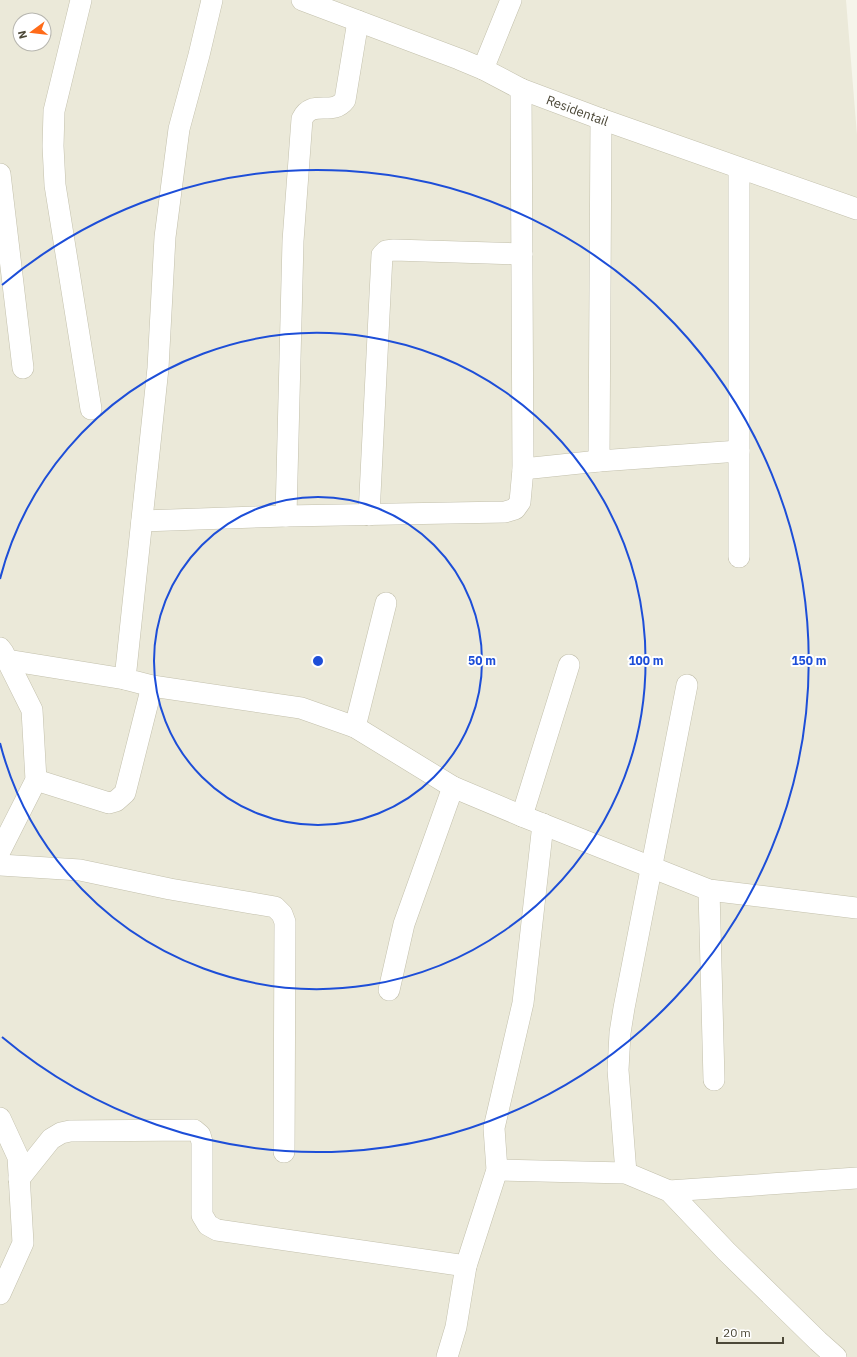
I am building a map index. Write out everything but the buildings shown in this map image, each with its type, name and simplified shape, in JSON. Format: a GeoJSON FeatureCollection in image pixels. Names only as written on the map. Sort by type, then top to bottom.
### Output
{"type":"FeatureCollection","features":[{"type":"Feature","properties":{"kind":"street"},"geometry":{"type":"LineString","coordinates":[[81,0],[54,111],[53,146],[55,185],[91,409]]}},
{"type":"Feature","properties":{"kind":"street"},"geometry":{"type":"LineString","coordinates":[[124,679],[158,368],[165,237],[179,129],[212,0]]}},
{"type":"Feature","properties":{"kind":"street","name":"Residentail"},"geometry":{"type":"LineString","coordinates":[[302,0],[483,69],[522,89],[601,119],[857,209]]}},
{"type":"Feature","properties":{"kind":"street"},"geometry":{"type":"LineString","coordinates":[[483,69],[511,0]]}},
{"type":"Feature","properties":{"kind":"street"},"geometry":{"type":"LineString","coordinates":[[286,516],[293,241],[302,119],[305,112],[311,108],[334,108],[341,106],[345,100],[358,21]]}},
{"type":"Feature","properties":{"kind":"street"},"geometry":{"type":"LineString","coordinates":[[142,521],[286,516],[505,512],[515,509],[520,502],[523,469],[522,89]]}},
{"type":"Feature","properties":{"kind":"street"},"geometry":{"type":"LineString","coordinates":[[599,461],[601,119]]}},
{"type":"Feature","properties":{"kind":"street"},"geometry":{"type":"LineString","coordinates":[[739,168],[739,557]]}},
{"type":"Feature","properties":{"kind":"street"},"geometry":{"type":"LineString","coordinates":[[0,174],[23,368]]}},
{"type":"Feature","properties":{"kind":"street"},"geometry":{"type":"LineString","coordinates":[[369,515],[382,255],[386,251],[394,250],[522,254]]}},
{"type":"Feature","properties":{"kind":"street"},"geometry":{"type":"LineString","coordinates":[[523,469],[599,461],[739,451]]}},
{"type":"Feature","properties":{"kind":"street"},"geometry":{"type":"LineString","coordinates":[[355,727],[386,603]]}},
{"type":"Feature","properties":{"kind":"street"},"geometry":{"type":"LineString","coordinates":[[4,654],[152,686],[301,708],[355,727],[453,787],[709,890],[857,908]]}},
{"type":"Feature","properties":{"kind":"street"},"geometry":{"type":"LineString","coordinates":[[0,851],[36,780],[32,710],[4,654]]}},
{"type":"Feature","properties":{"kind":"street"},"geometry":{"type":"LineString","coordinates":[[522,816],[569,665]]}},
{"type":"Feature","properties":{"kind":"street"},"geometry":{"type":"LineString","coordinates":[[626,1173],[618,1070],[620,1033],[688,685]]}},
{"type":"Feature","properties":{"kind":"street"},"geometry":{"type":"LineString","coordinates":[[36,780],[109,803],[116,802],[125,793],[152,686]]}},
{"type":"Feature","properties":{"kind":"street"},"geometry":{"type":"LineString","coordinates":[[389,990],[404,924],[453,787]]}},
{"type":"Feature","properties":{"kind":"street"},"geometry":{"type":"LineString","coordinates":[[447,1357],[456,1327],[466,1266],[497,1170],[494,1128],[523,1003],[543,824]]}},
{"type":"Feature","properties":{"kind":"street"},"geometry":{"type":"LineString","coordinates":[[0,865],[86,871],[170,889],[275,906],[282,914],[285,922],[284,1152]]}},
{"type":"Feature","properties":{"kind":"street"},"geometry":{"type":"LineString","coordinates":[[709,890],[714,1080]]}},
{"type":"Feature","properties":{"kind":"street"},"geometry":{"type":"LineString","coordinates":[[0,1118],[18,1157],[23,1243],[0,1294]]}},
{"type":"Feature","properties":{"kind":"street"},"geometry":{"type":"LineString","coordinates":[[19,1179],[51,1139],[61,1133],[70,1131],[194,1130],[200,1135],[202,1142],[202,1215],[208,1225],[217,1230],[466,1266]]}},
{"type":"Feature","properties":{"kind":"street"},"geometry":{"type":"LineString","coordinates":[[497,1170],[626,1173],[669,1192],[726,1251],[836,1357]]}},
{"type":"Feature","properties":{"kind":"street"},"geometry":{"type":"LineString","coordinates":[[669,1192],[857,1178]]}},
{"type":"Feature","properties":{"kind":"shaded area"},"geometry":{"type":"Polygon","coordinates":[[[0,0],[846,0],[857,135],[857,1357],[0,1357],[0,0]]]}}]}
